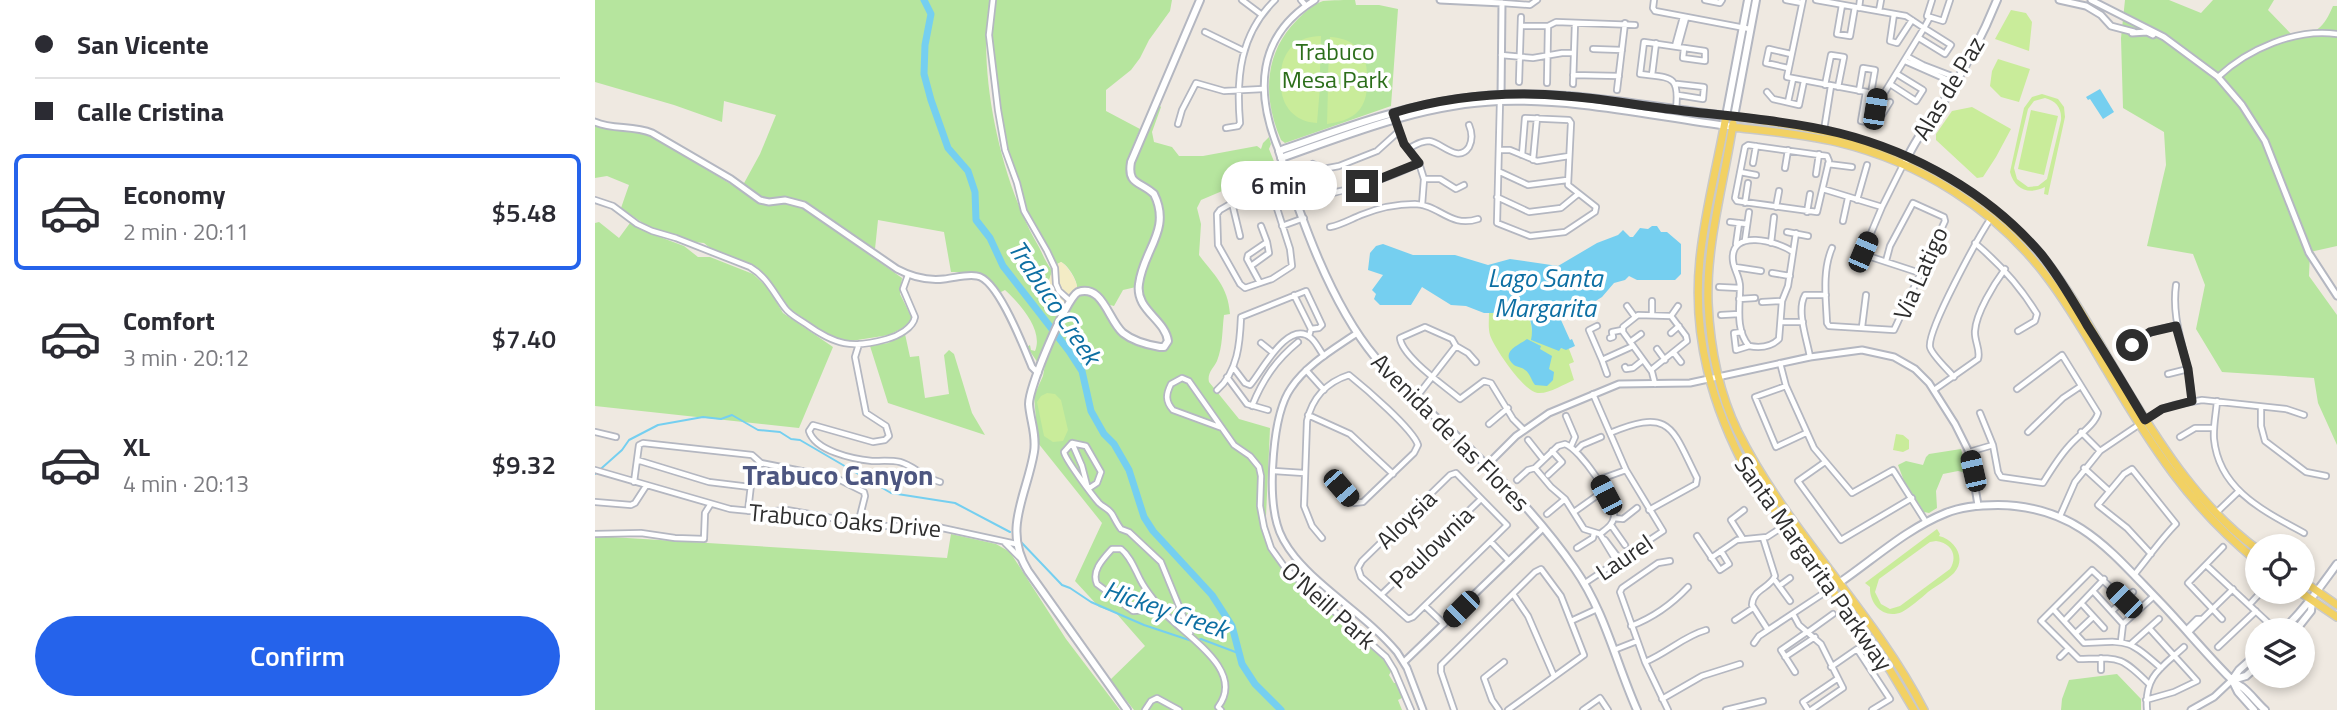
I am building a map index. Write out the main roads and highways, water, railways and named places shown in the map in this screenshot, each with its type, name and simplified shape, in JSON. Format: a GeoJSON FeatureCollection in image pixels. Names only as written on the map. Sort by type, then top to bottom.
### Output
{"type":"FeatureCollection","features":[{"type":"Feature","properties":{"kind":"main road"},"geometry":{"type":"LineString","coordinates":[[1127,710],[1020,558],[1016,544],[1022,494],[1034,453],[1034,428],[1029,404],[1038,373],[1068,302],[1078,292],[1092,291],[1126,336],[1156,347],[1167,344],[1167,335],[1144,307],[1138,288],[1159,232],[1160,212],[1154,194],[1135,182],[1129,171],[1200,0]]}},
{"type":"Feature","properties":{"kind":"main road","name":"Santa Margarita Parkway"},"geometry":{"type":"LineString","coordinates":[[1747,29],[1748,0]]}},
{"type":"Feature","properties":{"kind":"main road","name":"Santa Margarita Parkway"},"geometry":{"type":"LineString","coordinates":[[1756,0],[1747,29],[1700,260],[1698,301],[1709,378],[1717,406],[1749,475],[1890,670],[1914,710]]}},
{"type":"Feature","properties":{"kind":"main road","name":"Alas de Paz"},"geometry":{"type":"LineString","coordinates":[[1905,161],[1973,51],[1997,0]]}},
{"type":"Feature","properties":{"kind":"main road"},"geometry":{"type":"LineString","coordinates":[[1501,98],[1564,96],[1824,130],[1863,140],[1905,161],[1991,218],[2033,260],[2058,292],[2142,422],[2216,513],[2245,538]]}},
{"type":"Feature","properties":{"kind":"main road"},"geometry":{"type":"LineString","coordinates":[[1501,98],[1584,105],[1835,142],[1940,173],[2002,216],[2040,254],[2061,282],[2163,462],[2193,500],[2245,550]]}},
{"type":"Feature","properties":{"kind":"main road","name":"Avenida de las Flores"},"geometry":{"type":"LineString","coordinates":[[1501,98],[1394,116],[1280,154],[1328,280],[1357,333],[1378,362],[1415,400],[1487,465],[1528,508],[1585,583],[1598,609],[1637,710]]}},
{"type":"Feature","properties":{"kind":"main road","name":"Santa Margarita Parkway"},"geometry":{"type":"LineString","coordinates":[[1728,126],[1710,261],[1708,302],[1719,376],[1737,430],[1759,470],[1899,667],[1924,710]]}},
{"type":"Feature","properties":{"kind":"main road"},"geometry":{"type":"LineString","coordinates":[[1839,583],[1926,522],[1948,512],[1978,505],[2018,505],[2060,516],[2104,544],[2188,631],[2232,680],[2238,692],[2254,710]]}},
{"type":"Feature","properties":{"kind":"main road"},"geometry":{"type":"LineString","coordinates":[[2315,595],[2337,564]]}},
{"type":"Feature","properties":{"kind":"main road"},"geometry":{"type":"LineString","coordinates":[[2317,591],[2337,605]]}},
{"type":"Feature","properties":{"kind":"main road"},"geometry":{"type":"LineString","coordinates":[[2315,602],[2337,617]]}},
{"type":"Feature","properties":{"kind":"main road"},"geometry":{"type":"LineString","coordinates":[[2295,618],[2307,604]]}},
{"type":"Feature","properties":{"kind":"main road"},"geometry":{"type":"LineString","coordinates":[[2232,680],[2245,665]]}},
{"type":"Feature","properties":{"kind":"main road"},"geometry":{"type":"LineString","coordinates":[[2232,680],[2245,676]]}},
{"type":"Feature","properties":{"kind":"main road"},"geometry":{"type":"LineString","coordinates":[[2232,680],[2243,687],[2265,710]]}},
{"type":"Feature","properties":{"kind":"water"},"geometry":{"type":"Polygon","coordinates":[[[2100,89],[2114,112],[2103,119],[2086,97],[2100,89]]]}},
{"type":"Feature","properties":{"kind":"water","name":"Lago Santa Margarita"},"geometry":{"type":"Polygon","coordinates":[[[1657,226],[1661,232],[1667,232],[1681,244],[1681,274],[1675,280],[1637,280],[1629,276],[1614,283],[1602,297],[1580,311],[1565,314],[1561,320],[1575,346],[1566,350],[1561,348],[1559,351],[1531,340],[1530,321],[1519,305],[1494,313],[1484,313],[1466,306],[1451,305],[1422,287],[1411,305],[1380,305],[1374,299],[1376,294],[1372,290],[1383,275],[1368,270],[1370,253],[1376,246],[1383,244],[1413,255],[1455,255],[1488,265],[1510,259],[1558,266],[1623,230],[1633,237],[1640,228],[1648,229],[1657,226]]]}},
{"type":"Feature","properties":{"kind":"water"},"geometry":{"type":"Polygon","coordinates":[[[1527,339],[1552,356],[1549,369],[1554,372],[1553,380],[1547,386],[1535,385],[1527,371],[1510,360],[1509,353],[1512,349],[1527,339]]]}},
{"type":"Feature","properties":{"kind":"waterway","name":"Trabuco Creek"},"geometry":{"type":"LineString","coordinates":[[924,0],[931,14],[925,45],[924,74],[948,148],[968,171],[975,192],[976,220],[990,238],[1003,266],[1082,371],[1091,411],[1129,470],[1144,517],[1153,531],[1212,595],[1232,626],[1242,664],[1255,684],[1281,710]]}},
{"type":"Feature","properties":{"kind":"waterway"},"geometry":{"type":"LineString","coordinates":[[595,474],[622,450],[629,440],[658,425],[703,417],[721,419],[732,415],[758,430],[780,432],[791,439],[800,440],[891,493],[955,503],[1010,532]]}},
{"type":"Feature","properties":{"kind":"waterway","name":"Hickey Creek"},"geometry":{"type":"LineString","coordinates":[[1021,542],[1062,585],[1091,602],[1144,625],[1192,641]]}},
{"type":"Feature","properties":{"kind":"waterway","name":"Hickey Creek"},"geometry":{"type":"LineString","coordinates":[[1197,641],[1201,639],[1238,653]]}},
{"type":"Feature","properties":{"kind":"district","name":"Trabuco Canyon"},"geometry":{"type":"Point","coordinates":[838,474]}},
{"type":"Feature","properties":{"kind":"park label","name":"Trabuco Mesa Park"},"geometry":{"type":"Point","coordinates":[1335,65]}}]}
